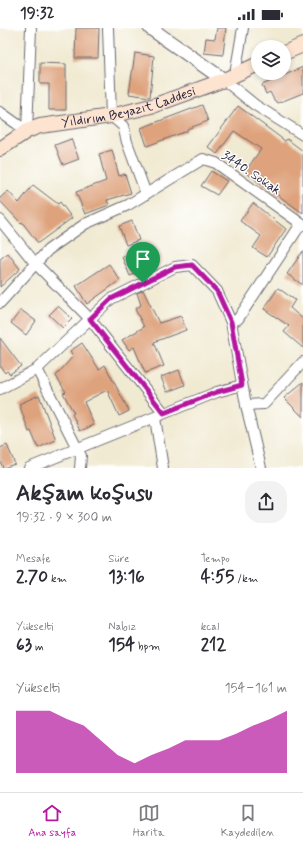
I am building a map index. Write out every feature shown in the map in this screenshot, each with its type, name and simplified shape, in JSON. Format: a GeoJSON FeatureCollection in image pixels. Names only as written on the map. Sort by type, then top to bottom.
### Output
{"type":"FeatureCollection","features":[{"type":"Feature","properties":{"kind":"main road"},"geometry":{"type":"LineString","coordinates":[[291,50],[303,45]]}},
{"type":"Feature","properties":{"kind":"main road","name":"Yıldırım Beyazıt Caddesi"},"geometry":{"type":"LineString","coordinates":[[0,149],[27,131],[55,123],[111,116],[155,105],[251,67]]}},
{"type":"Feature","properties":{"kind":"street"},"geometry":{"type":"LineString","coordinates":[[27,131],[31,28]]}},
{"type":"Feature","properties":{"kind":"street"},"geometry":{"type":"LineString","coordinates":[[0,303],[48,250],[85,224],[146,194],[123,126],[111,116],[108,28]]}},
{"type":"Feature","properties":{"kind":"street"},"geometry":{"type":"LineString","coordinates":[[150,28],[229,77],[255,105],[303,135]]}},
{"type":"Feature","properties":{"kind":"street"},"geometry":{"type":"LineString","coordinates":[[229,77],[243,28]]}},
{"type":"Feature","properties":{"kind":"street"},"geometry":{"type":"LineString","coordinates":[[0,112],[27,131]]}},
{"type":"Feature","properties":{"kind":"street","name":"3440. Sokak"},"geometry":{"type":"LineString","coordinates":[[146,194],[203,159],[216,163],[302,225]]}},
{"type":"Feature","properties":{"kind":"street"},"geometry":{"type":"LineString","coordinates":[[0,220],[35,263],[90,319],[159,415],[163,468]]}},
{"type":"Feature","properties":{"kind":"street"},"geometry":{"type":"LineString","coordinates":[[231,322],[238,319],[302,225]]}},
{"type":"Feature","properties":{"kind":"street"},"geometry":{"type":"LineString","coordinates":[[0,389],[37,369],[111,299],[175,267],[192,265],[217,291],[231,322],[246,405],[261,468]]}},
{"type":"Feature","properties":{"kind":"street"},"geometry":{"type":"LineString","coordinates":[[246,405],[264,404],[303,362]]}},
{"type":"Feature","properties":{"kind":"street"},"geometry":{"type":"LineString","coordinates":[[37,369],[81,456],[80,468]]}},
{"type":"Feature","properties":{"kind":"street"},"geometry":{"type":"LineString","coordinates":[[29,468],[217,392],[242,385]]}},
{"type":"Feature","properties":{"kind":"building"},"geometry":{"type":"Polygon","coordinates":[[[76,28],[99,28],[98,58],[75,58],[76,28]]]}},
{"type":"Feature","properties":{"kind":"building"},"geometry":{"type":"Polygon","coordinates":[[[217,28],[226,28],[223,55],[204,53],[206,38],[215,39],[217,28]]]}},
{"type":"Feature","properties":{"kind":"building"},"geometry":{"type":"Polygon","coordinates":[[[135,53],[154,56],[150,97],[129,94],[135,53]]]}},
{"type":"Feature","properties":{"kind":"building"},"geometry":{"type":"Polygon","coordinates":[[[40,63],[66,64],[66,110],[49,110],[49,84],[40,84],[40,63]]]}},
{"type":"Feature","properties":{"kind":"building"},"geometry":{"type":"Polygon","coordinates":[[[303,67],[303,93],[278,103],[274,100],[270,92],[266,94],[262,85],[273,80],[291,80],[291,72],[303,67]]]}},
{"type":"Feature","properties":{"kind":"building"},"geometry":{"type":"Polygon","coordinates":[[[202,105],[208,121],[187,129],[187,131],[147,146],[141,128],[202,105]]]}},
{"type":"Feature","properties":{"kind":"building"},"geometry":{"type":"Polygon","coordinates":[[[238,106],[285,141],[287,139],[303,151],[303,213],[245,172],[261,149],[234,131],[217,154],[208,147],[238,106]]]}},
{"type":"Feature","properties":{"kind":"building"},"geometry":{"type":"Polygon","coordinates":[[[71,139],[79,159],[63,165],[55,145],[71,139]]]}},
{"type":"Feature","properties":{"kind":"building"},"geometry":{"type":"Polygon","coordinates":[[[112,150],[119,176],[125,174],[131,193],[107,200],[109,205],[85,214],[76,192],[106,181],[99,154],[112,150]]]}},
{"type":"Feature","properties":{"kind":"building"},"geometry":{"type":"Polygon","coordinates":[[[211,171],[227,181],[217,195],[201,186],[211,171]]]}},
{"type":"Feature","properties":{"kind":"building"},"geometry":{"type":"Polygon","coordinates":[[[33,185],[58,204],[60,202],[72,218],[38,243],[22,222],[21,223],[0,201],[0,198],[8,191],[19,203],[33,185]]]}},
{"type":"Feature","properties":{"kind":"building"},"geometry":{"type":"Polygon","coordinates":[[[253,203],[286,229],[267,257],[253,248],[261,236],[240,221],[253,203]]]}},
{"type":"Feature","properties":{"kind":"building"},"geometry":{"type":"Polygon","coordinates":[[[132,221],[139,240],[126,245],[119,226],[132,221]]]}},
{"type":"Feature","properties":{"kind":"building"},"geometry":{"type":"Polygon","coordinates":[[[137,251],[145,270],[130,276],[122,257],[137,251]]]}},
{"type":"Feature","properties":{"kind":"building"},"geometry":{"type":"Polygon","coordinates":[[[303,251],[303,285],[287,274],[303,251]]]}},
{"type":"Feature","properties":{"kind":"building"},"geometry":{"type":"Polygon","coordinates":[[[8,253],[20,269],[0,287],[0,259],[8,253]]]}},
{"type":"Feature","properties":{"kind":"building"},"geometry":{"type":"Polygon","coordinates":[[[109,264],[120,280],[87,304],[76,286],[109,264]]]}},
{"type":"Feature","properties":{"kind":"building"},"geometry":{"type":"Polygon","coordinates":[[[278,288],[295,300],[290,308],[303,319],[303,348],[284,332],[289,326],[264,309],[278,288]]]}},
{"type":"Feature","properties":{"kind":"building"},"geometry":{"type":"Polygon","coordinates":[[[143,290],[159,323],[181,316],[186,330],[154,342],[164,366],[145,373],[134,347],[129,350],[122,340],[144,327],[135,309],[141,305],[137,293],[143,290]]]}},
{"type":"Feature","properties":{"kind":"building"},"geometry":{"type":"Polygon","coordinates":[[[58,306],[72,319],[63,328],[49,315],[58,306]]]}},
{"type":"Feature","properties":{"kind":"building"},"geometry":{"type":"Polygon","coordinates":[[[21,310],[36,321],[26,335],[11,323],[21,310]]]}},
{"type":"Feature","properties":{"kind":"building"},"geometry":{"type":"Polygon","coordinates":[[[0,338],[21,366],[10,374],[7,371],[5,373],[0,366],[0,338]]]}},
{"type":"Feature","properties":{"kind":"building"},"geometry":{"type":"Polygon","coordinates":[[[82,343],[99,369],[105,365],[129,411],[119,416],[107,390],[84,402],[94,425],[80,431],[72,414],[74,413],[63,393],[66,392],[56,376],[73,356],[70,351],[82,343]]]}},
{"type":"Feature","properties":{"kind":"building"},"geometry":{"type":"Polygon","coordinates":[[[179,370],[185,385],[167,392],[161,377],[179,370]]]}},
{"type":"Feature","properties":{"kind":"building"},"geometry":{"type":"Polygon","coordinates":[[[303,382],[303,417],[284,398],[303,382]]]}},
{"type":"Feature","properties":{"kind":"building"},"geometry":{"type":"Polygon","coordinates":[[[39,395],[56,440],[38,448],[31,431],[29,432],[19,404],[39,395]]]}},
{"type":"Feature","properties":{"kind":"building"},"geometry":{"type":"Polygon","coordinates":[[[7,445],[15,464],[3,468],[0,461],[0,448],[7,445]]]}},
{"type":"Feature","properties":{"kind":"route"},"geometry":{"type":"LineString","coordinates":[[192,265],[217,291],[231,322],[242,385],[217,392],[164,413],[90,319],[111,299],[143,283],[175,267],[192,265]]}}]}
